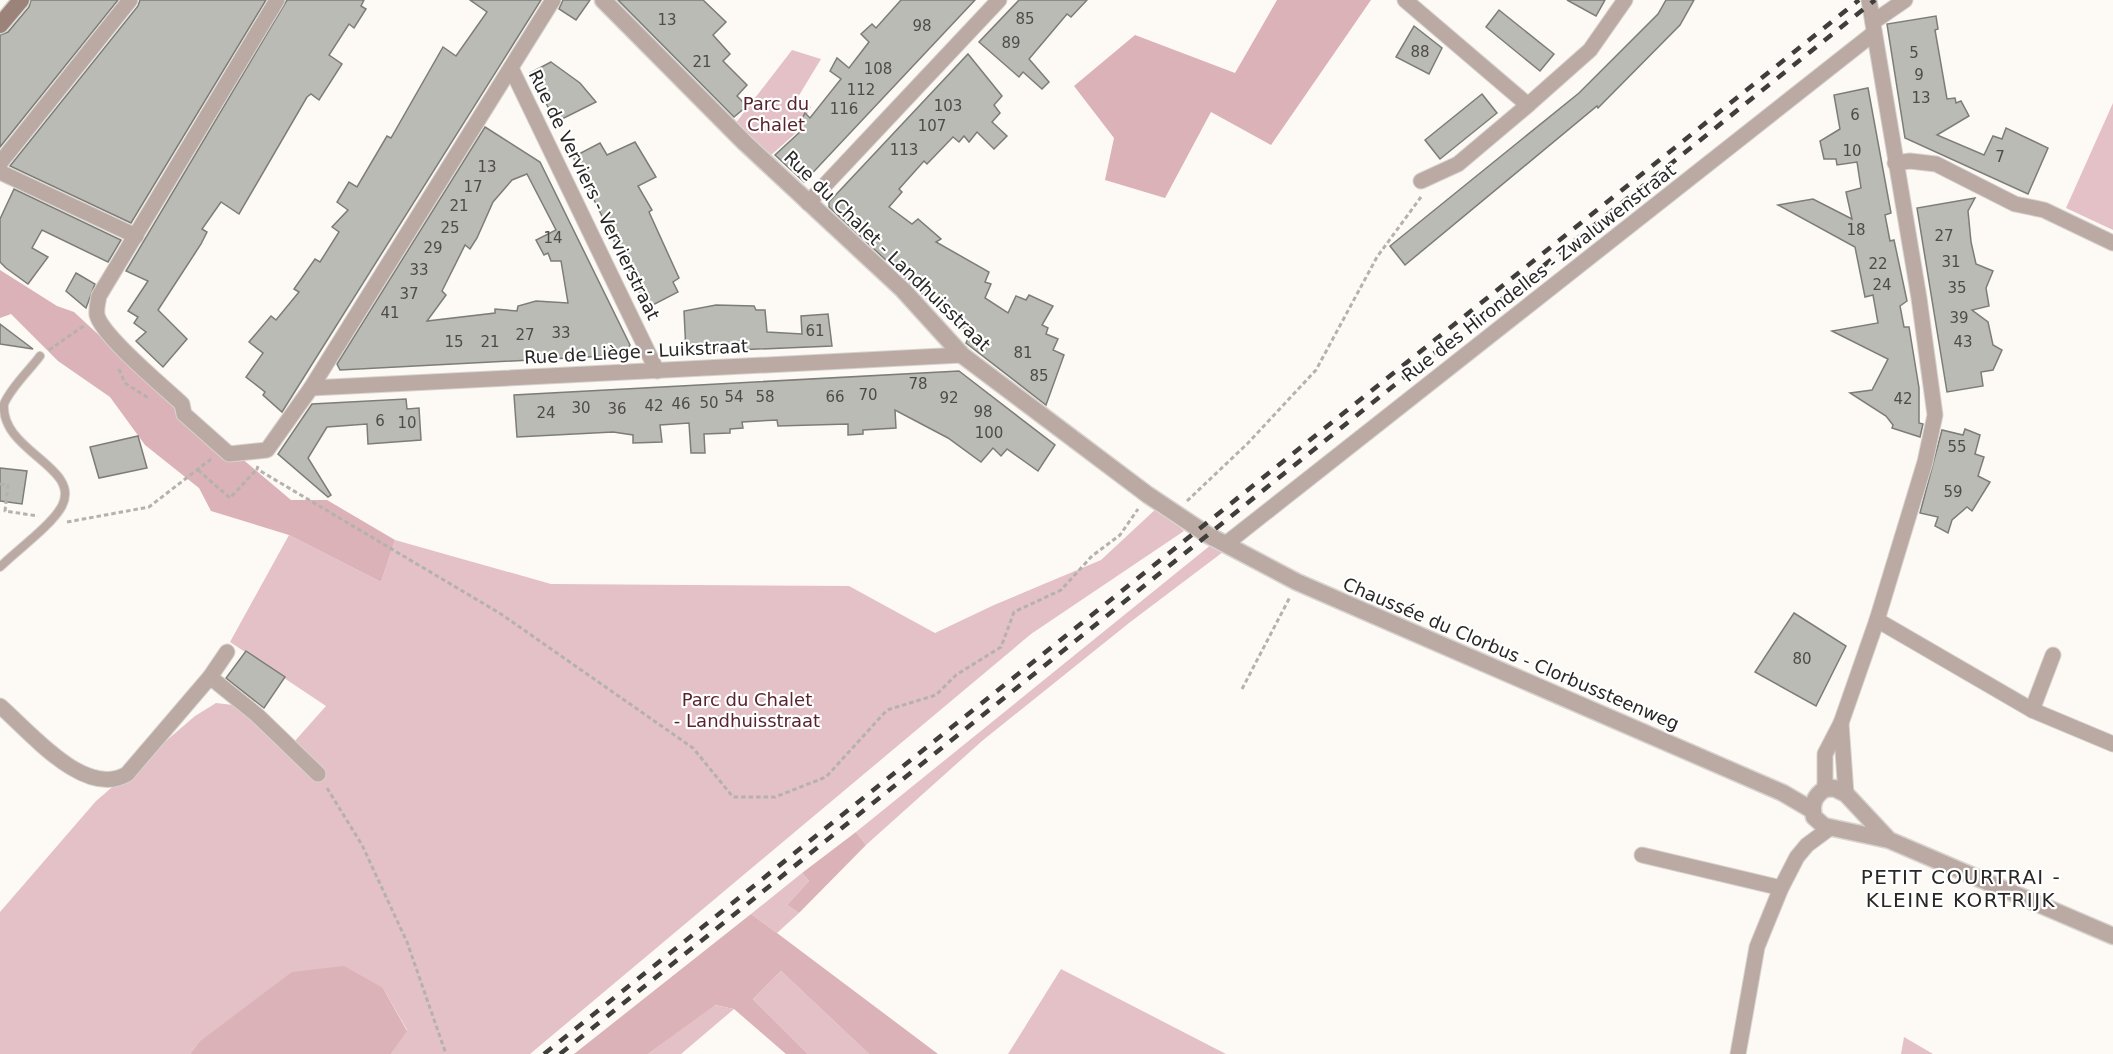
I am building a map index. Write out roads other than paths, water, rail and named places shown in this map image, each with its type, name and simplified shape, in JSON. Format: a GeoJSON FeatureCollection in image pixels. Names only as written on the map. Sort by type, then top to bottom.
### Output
{"type":"FeatureCollection","features":[{"type":"Feature","properties":{"kind":"main road"},"geometry":{"type":"LineString","coordinates":[[0,25],[21,0]]}},
{"type":"Feature","properties":{"kind":"street"},"geometry":{"type":"LineString","coordinates":[[0,163],[130,0]]}},
{"type":"Feature","properties":{"kind":"street"},"geometry":{"type":"LineString","coordinates":[[277,0],[99,296],[97,316],[106,332],[182,404],[184,414],[229,454],[267,450],[311,388],[553,0]]}},
{"type":"Feature","properties":{"kind":"street","name":"Rue du Chalet - Landhuisstraat"},"geometry":{"type":"LineString","coordinates":[[603,0],[808,203],[903,290],[962,355],[1148,495],[1208,535],[1227,543]]}},
{"type":"Feature","properties":{"kind":"street"},"geometry":{"type":"LineString","coordinates":[[808,203],[999,0]]}},
{"type":"Feature","properties":{"kind":"street"},"geometry":{"type":"LineString","coordinates":[[1421,181],[1458,164],[1590,50],[1625,0]]}},
{"type":"Feature","properties":{"kind":"street"},"geometry":{"type":"LineString","coordinates":[[1807,845],[1813,813],[1822,791],[1825,754],[1841,723],[1877,620],[1925,462],[1935,415],[1919,298],[1869,0]]}},
{"type":"Feature","properties":{"kind":"street","name":"Rue des Hirondelles - Zwaluwenstraat"},"geometry":{"type":"LineString","coordinates":[[1227,543],[1905,0]]}},
{"type":"Feature","properties":{"kind":"street"},"geometry":{"type":"LineString","coordinates":[[1414,3],[1528,105]]}},
{"type":"Feature","properties":{"kind":"street","name":"Rue de Verviers - Vervierstraat"},"geometry":{"type":"LineString","coordinates":[[511,68],[657,371]]}},
{"type":"Feature","properties":{"kind":"street"},"geometry":{"type":"LineString","coordinates":[[1895,163],[1910,160],[1936,164],[2015,204],[2044,210],[2113,243]]}},
{"type":"Feature","properties":{"kind":"street"},"geometry":{"type":"LineString","coordinates":[[0,172],[136,236]]}},
{"type":"Feature","properties":{"kind":"street","name":"Rue de Liège - Luikstraat"},"geometry":{"type":"LineString","coordinates":[[311,388],[962,355]]}},
{"type":"Feature","properties":{"kind":"street","name":"Chaussée du Clorbus - Clorbussteenweg"},"geometry":{"type":"LineString","coordinates":[[1227,543],[1297,582],[1783,793],[1813,813],[1824,826],[1888,840],[2113,936]]}},
{"type":"Feature","properties":{"kind":"street"},"geometry":{"type":"LineString","coordinates":[[1877,620],[2032,710],[2113,744]]}},
{"type":"Feature","properties":{"kind":"street"},"geometry":{"type":"LineString","coordinates":[[0,706],[79,773],[111,780],[127,774],[210,677],[227,652]]}},
{"type":"Feature","properties":{"kind":"street"},"geometry":{"type":"LineString","coordinates":[[2032,710],[2053,655]]}},
{"type":"Feature","properties":{"kind":"street"},"geometry":{"type":"LineString","coordinates":[[210,677],[257,714],[318,774]]}},
{"type":"Feature","properties":{"kind":"street"},"geometry":{"type":"LineString","coordinates":[[1738,1054],[1757,947],[1781,888],[1797,857],[1807,845],[1848,819],[1841,723]]}},
{"type":"Feature","properties":{"kind":"street","name":"Chaussée du Clorbus - Clorbussteenweg"},"geometry":{"type":"LineString","coordinates":[[1783,793],[1822,791],[1834,788],[1872,819],[1888,840]]}},
{"type":"Feature","properties":{"kind":"street"},"geometry":{"type":"LineString","coordinates":[[1642,855],[1781,888]]}},
{"type":"Feature","properties":{"kind":"lane"},"geometry":{"type":"LineString","coordinates":[[0,567],[51,519],[63,503],[63,489],[60,481],[13,444],[1,418],[4,403],[40,356]]}},
{"type":"Feature","properties":{"kind":"railway"},"geometry":{"type":"LineString","coordinates":[[544,1054],[1859,0]]}},
{"type":"Feature","properties":{"kind":"railway"},"geometry":{"type":"LineString","coordinates":[[560,1054],[1875,0]]}},
{"type":"Feature","properties":{"kind":"district","name":"PETIT COURTRAI - KLEINE KORTRIJK"},"geometry":{"type":"Point","coordinates":[1961,888]}},
{"type":"Feature","properties":{"kind":"park label","name":"Parc du Chalet"},"geometry":{"type":"Point","coordinates":[776,114]}},
{"type":"Feature","properties":{"kind":"park label","name":"Parc du Chalet - Landhuisstraat"},"geometry":{"type":"Point","coordinates":[747,710]}}]}
